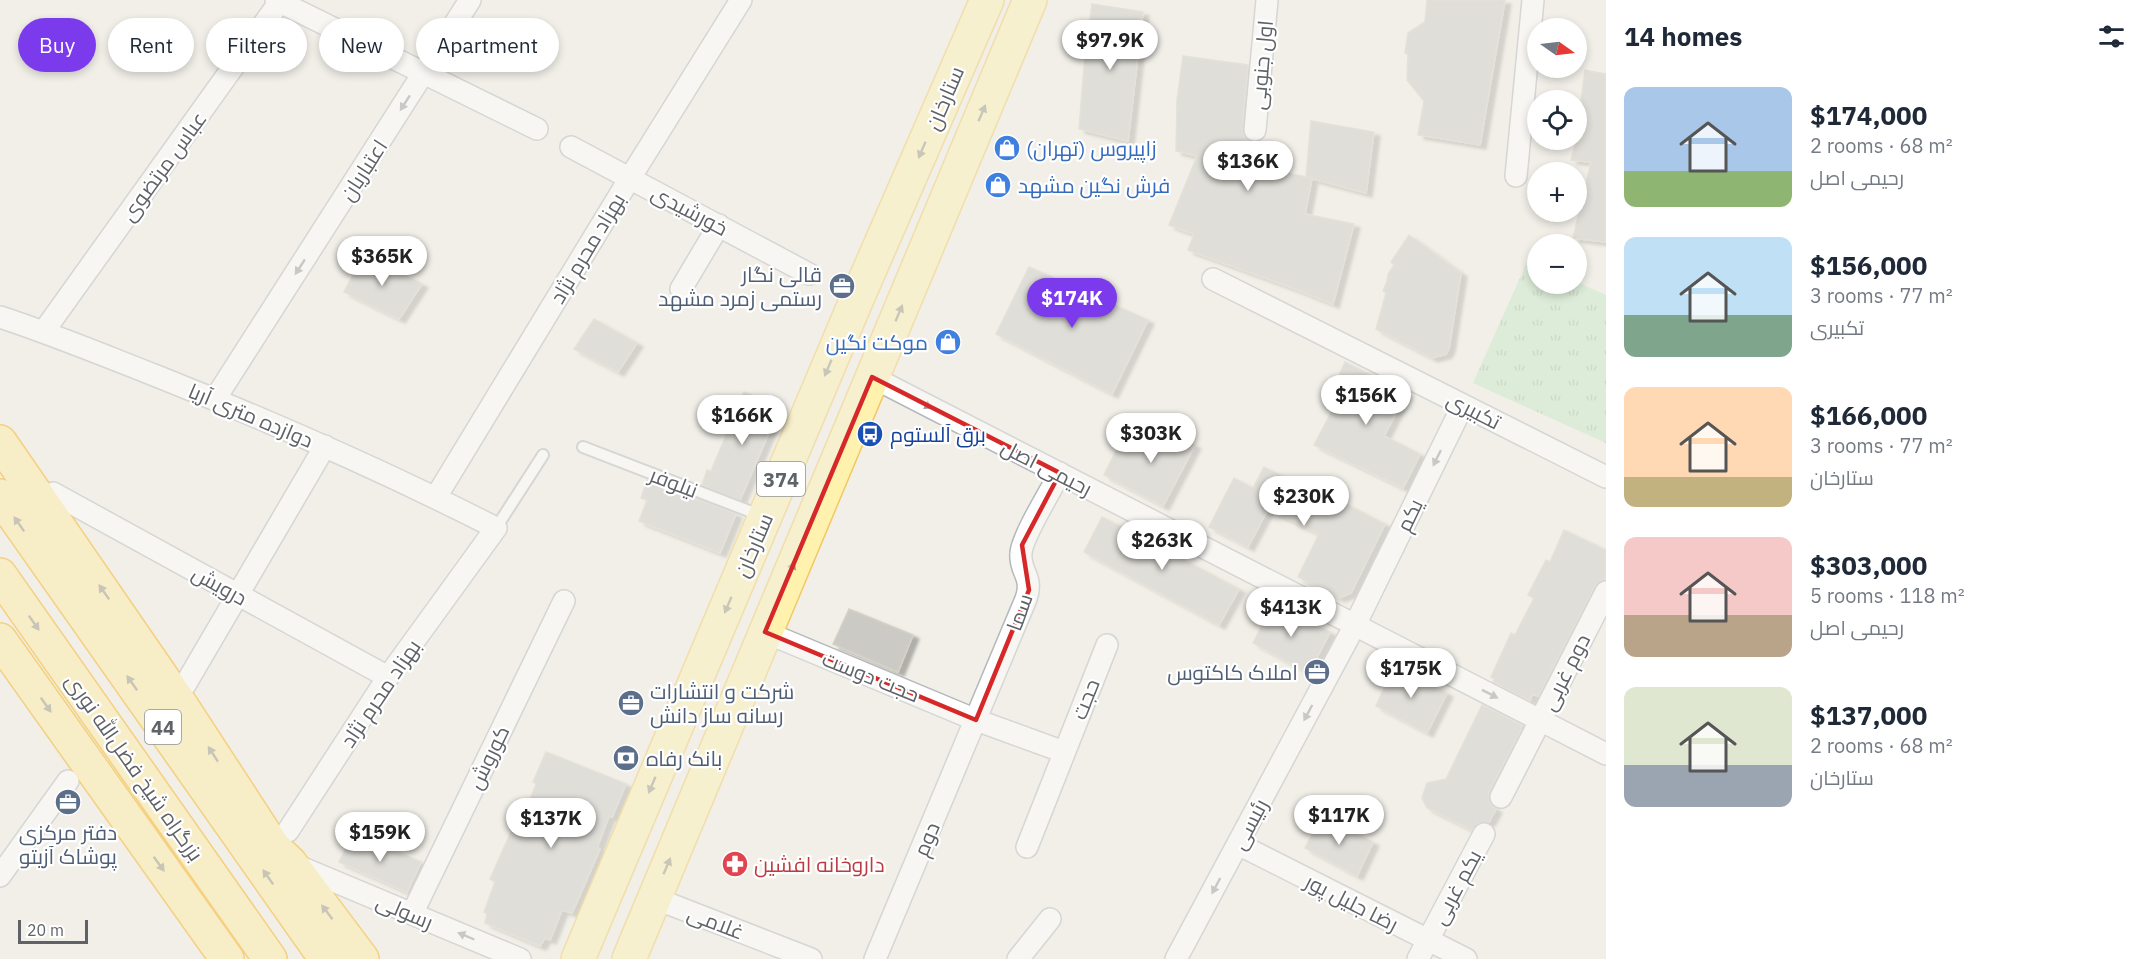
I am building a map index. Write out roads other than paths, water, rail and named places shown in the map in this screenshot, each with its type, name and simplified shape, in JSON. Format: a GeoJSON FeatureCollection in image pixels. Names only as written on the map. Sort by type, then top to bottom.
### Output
{"type":"FeatureCollection","features":[{"type":"Feature","properties":{"kind":"highway"},"geometry":{"type":"LineString","coordinates":[[0,442],[177,699],[274,848],[290,863],[362,959]]}},
{"type":"Feature","properties":{"kind":"highway","name":"44"},"geometry":{"type":"LineString","coordinates":[[0,496],[326,959]]}},
{"type":"Feature","properties":{"kind":"highway","name":"بزرگراه شیخ فضل‌الله نوری"},"geometry":{"type":"LineString","coordinates":[[0,575],[270,959]]}},
{"type":"Feature","properties":{"kind":"highway"},"geometry":{"type":"LineString","coordinates":[[0,640],[227,959]]}},
{"type":"Feature","properties":{"kind":"main road","name":"ستارخان"},"geometry":{"type":"LineString","coordinates":[[578,959],[987,0]]}},
{"type":"Feature","properties":{"kind":"main road","name":"ستارخان"},"geometry":{"type":"LineString","coordinates":[[629,959],[1030,0]]}},
{"type":"Feature","properties":{"kind":"street","name":"اعتباریان"},"geometry":{"type":"LineString","coordinates":[[215,399],[470,0]]}},
{"type":"Feature","properties":{"kind":"street","name":"بهزاد محرم نژاد"},"geometry":{"type":"LineString","coordinates":[[436,497],[741,0]]}},
{"type":"Feature","properties":{"kind":"street","name":"اول جنوبی"},"geometry":{"type":"LineString","coordinates":[[1255,129],[1267,0]]}},
{"type":"Feature","properties":{"kind":"street"},"geometry":{"type":"LineString","coordinates":[[1516,176],[1533,0]]}},
{"type":"Feature","properties":{"kind":"street"},"geometry":{"type":"LineString","coordinates":[[279,1],[319,21]]}},
{"type":"Feature","properties":{"kind":"street","name":"عباس مرتضوی"},"geometry":{"type":"LineString","coordinates":[[44,331],[279,1]]}},
{"type":"Feature","properties":{"kind":"street"},"geometry":{"type":"LineString","coordinates":[[404,63],[537,129]]}},
{"type":"Feature","properties":{"kind":"street","name":"خورشیدی"},"geometry":{"type":"LineString","coordinates":[[572,147],[809,274]]}},
{"type":"Feature","properties":{"kind":"street"},"geometry":{"type":"LineString","coordinates":[[681,289],[719,225]]}},
{"type":"Feature","properties":{"kind":"street","name":"تکبیری"},"geometry":{"type":"LineString","coordinates":[[1213,279],[1606,477]]}},
{"type":"Feature","properties":{"kind":"street","name":"دوازده متری آریا"},"geometry":{"type":"LineString","coordinates":[[0,317],[44,331],[215,399],[325,446],[436,497],[496,528]]}},
{"type":"Feature","properties":{"kind":"street","name":"رحیمی اصل"},"geometry":{"type":"LineString","coordinates":[[872,377],[1606,754]]}},
{"type":"Feature","properties":{"kind":"street","name":"یکم"},"geometry":{"type":"LineString","coordinates":[[1355,625],[1463,405]]}},
{"type":"Feature","properties":{"kind":"street"},"geometry":{"type":"LineString","coordinates":[[184,685],[325,446]]}},
{"type":"Feature","properties":{"kind":"street","name":"سما"},"geometry":{"type":"LineString","coordinates":[[976,720],[1029,590],[1029,580],[1021,563],[1022,545],[1060,473]]}},
{"type":"Feature","properties":{"kind":"street","name":"درویش"},"geometry":{"type":"LineString","coordinates":[[52,493],[388,677]]}},
{"type":"Feature","properties":{"kind":"street","name":"بهزاد محرم نژاد"},"geometry":{"type":"LineString","coordinates":[[288,831],[388,677],[496,528]]}},
{"type":"Feature","properties":{"kind":"street","name":"دوم غربی"},"geometry":{"type":"LineString","coordinates":[[1501,797],[1606,592]]}},
{"type":"Feature","properties":{"kind":"street","name":"کوروش"},"geometry":{"type":"LineString","coordinates":[[412,914],[564,601]]}},
{"type":"Feature","properties":{"kind":"street","name":"رئیسی"},"geometry":{"type":"LineString","coordinates":[[1176,959],[1355,625]]}},
{"type":"Feature","properties":{"kind":"street","name":"حجت دوست"},"geometry":{"type":"LineString","coordinates":[[765,632],[976,720]]}},
{"type":"Feature","properties":{"kind":"street","name":"حجت"},"geometry":{"type":"LineString","coordinates":[[1027,847],[1107,645]]}},
{"type":"Feature","properties":{"kind":"street"},"geometry":{"type":"LineString","coordinates":[[976,720],[1064,752]]}},
{"type":"Feature","properties":{"kind":"street","name":"دوم"},"geometry":{"type":"LineString","coordinates":[[875,959],[976,720]]}},
{"type":"Feature","properties":{"kind":"street"},"geometry":{"type":"LineString","coordinates":[[0,876],[68,781]]}},
{"type":"Feature","properties":{"kind":"street","name":"یکم غربی"},"geometry":{"type":"LineString","coordinates":[[1418,959],[1485,834]]}},
{"type":"Feature","properties":{"kind":"street","name":"رضا جلیل پور"},"geometry":{"type":"LineString","coordinates":[[1238,844],[1466,959]]}},
{"type":"Feature","properties":{"kind":"street","name":"رسولی"},"geometry":{"type":"LineString","coordinates":[[290,863],[520,959]]}},
{"type":"Feature","properties":{"kind":"street","name":"غلامی"},"geometry":{"type":"LineString","coordinates":[[654,898],[786,954],[811,959]]}},
{"type":"Feature","properties":{"kind":"street"},"geometry":{"type":"LineString","coordinates":[[1018,959],[1050,919]]}},
{"type":"Feature","properties":{"kind":"lane","name":"نیلوفر"},"geometry":{"type":"LineString","coordinates":[[583,447],[765,517]]}},
{"type":"Feature","properties":{"kind":"lane"},"geometry":{"type":"LineString","coordinates":[[496,528],[543,455]]}},
{"type":"Feature","properties":{"kind":"place","name":"زاپیروس (تهران)"},"geometry":{"type":"Point","coordinates":[1007,148]}},
{"type":"Feature","properties":{"kind":"place","name":"فرش نگین مشهد"},"geometry":{"type":"Point","coordinates":[998,185]}},
{"type":"Feature","properties":{"kind":"place","name":"قالی نگار رستمی زمرد مشهد"},"geometry":{"type":"Point","coordinates":[842,286]}},
{"type":"Feature","properties":{"kind":"place","name":"موکت نگین"},"geometry":{"type":"Point","coordinates":[948,342]}},
{"type":"Feature","properties":{"kind":"place","name":"برق آلستوم"},"geometry":{"type":"Point","coordinates":[870,434]}},
{"type":"Feature","properties":{"kind":"place","name":"املاک کاکتوس"},"geometry":{"type":"Point","coordinates":[1317,672]}},
{"type":"Feature","properties":{"kind":"place","name":"شرکت و انتشارات رسانه ساز دانش"},"geometry":{"type":"Point","coordinates":[631,703]}},
{"type":"Feature","properties":{"kind":"place","name":"بانک رفاه"},"geometry":{"type":"Point","coordinates":[626,758]}},
{"type":"Feature","properties":{"kind":"place","name":"دفتر مرکزی پوشاک آزیتو"},"geometry":{"type":"Point","coordinates":[68,802]}},
{"type":"Feature","properties":{"kind":"place","name":"داروخانه افشین"},"geometry":{"type":"Point","coordinates":[735,864]}}]}
